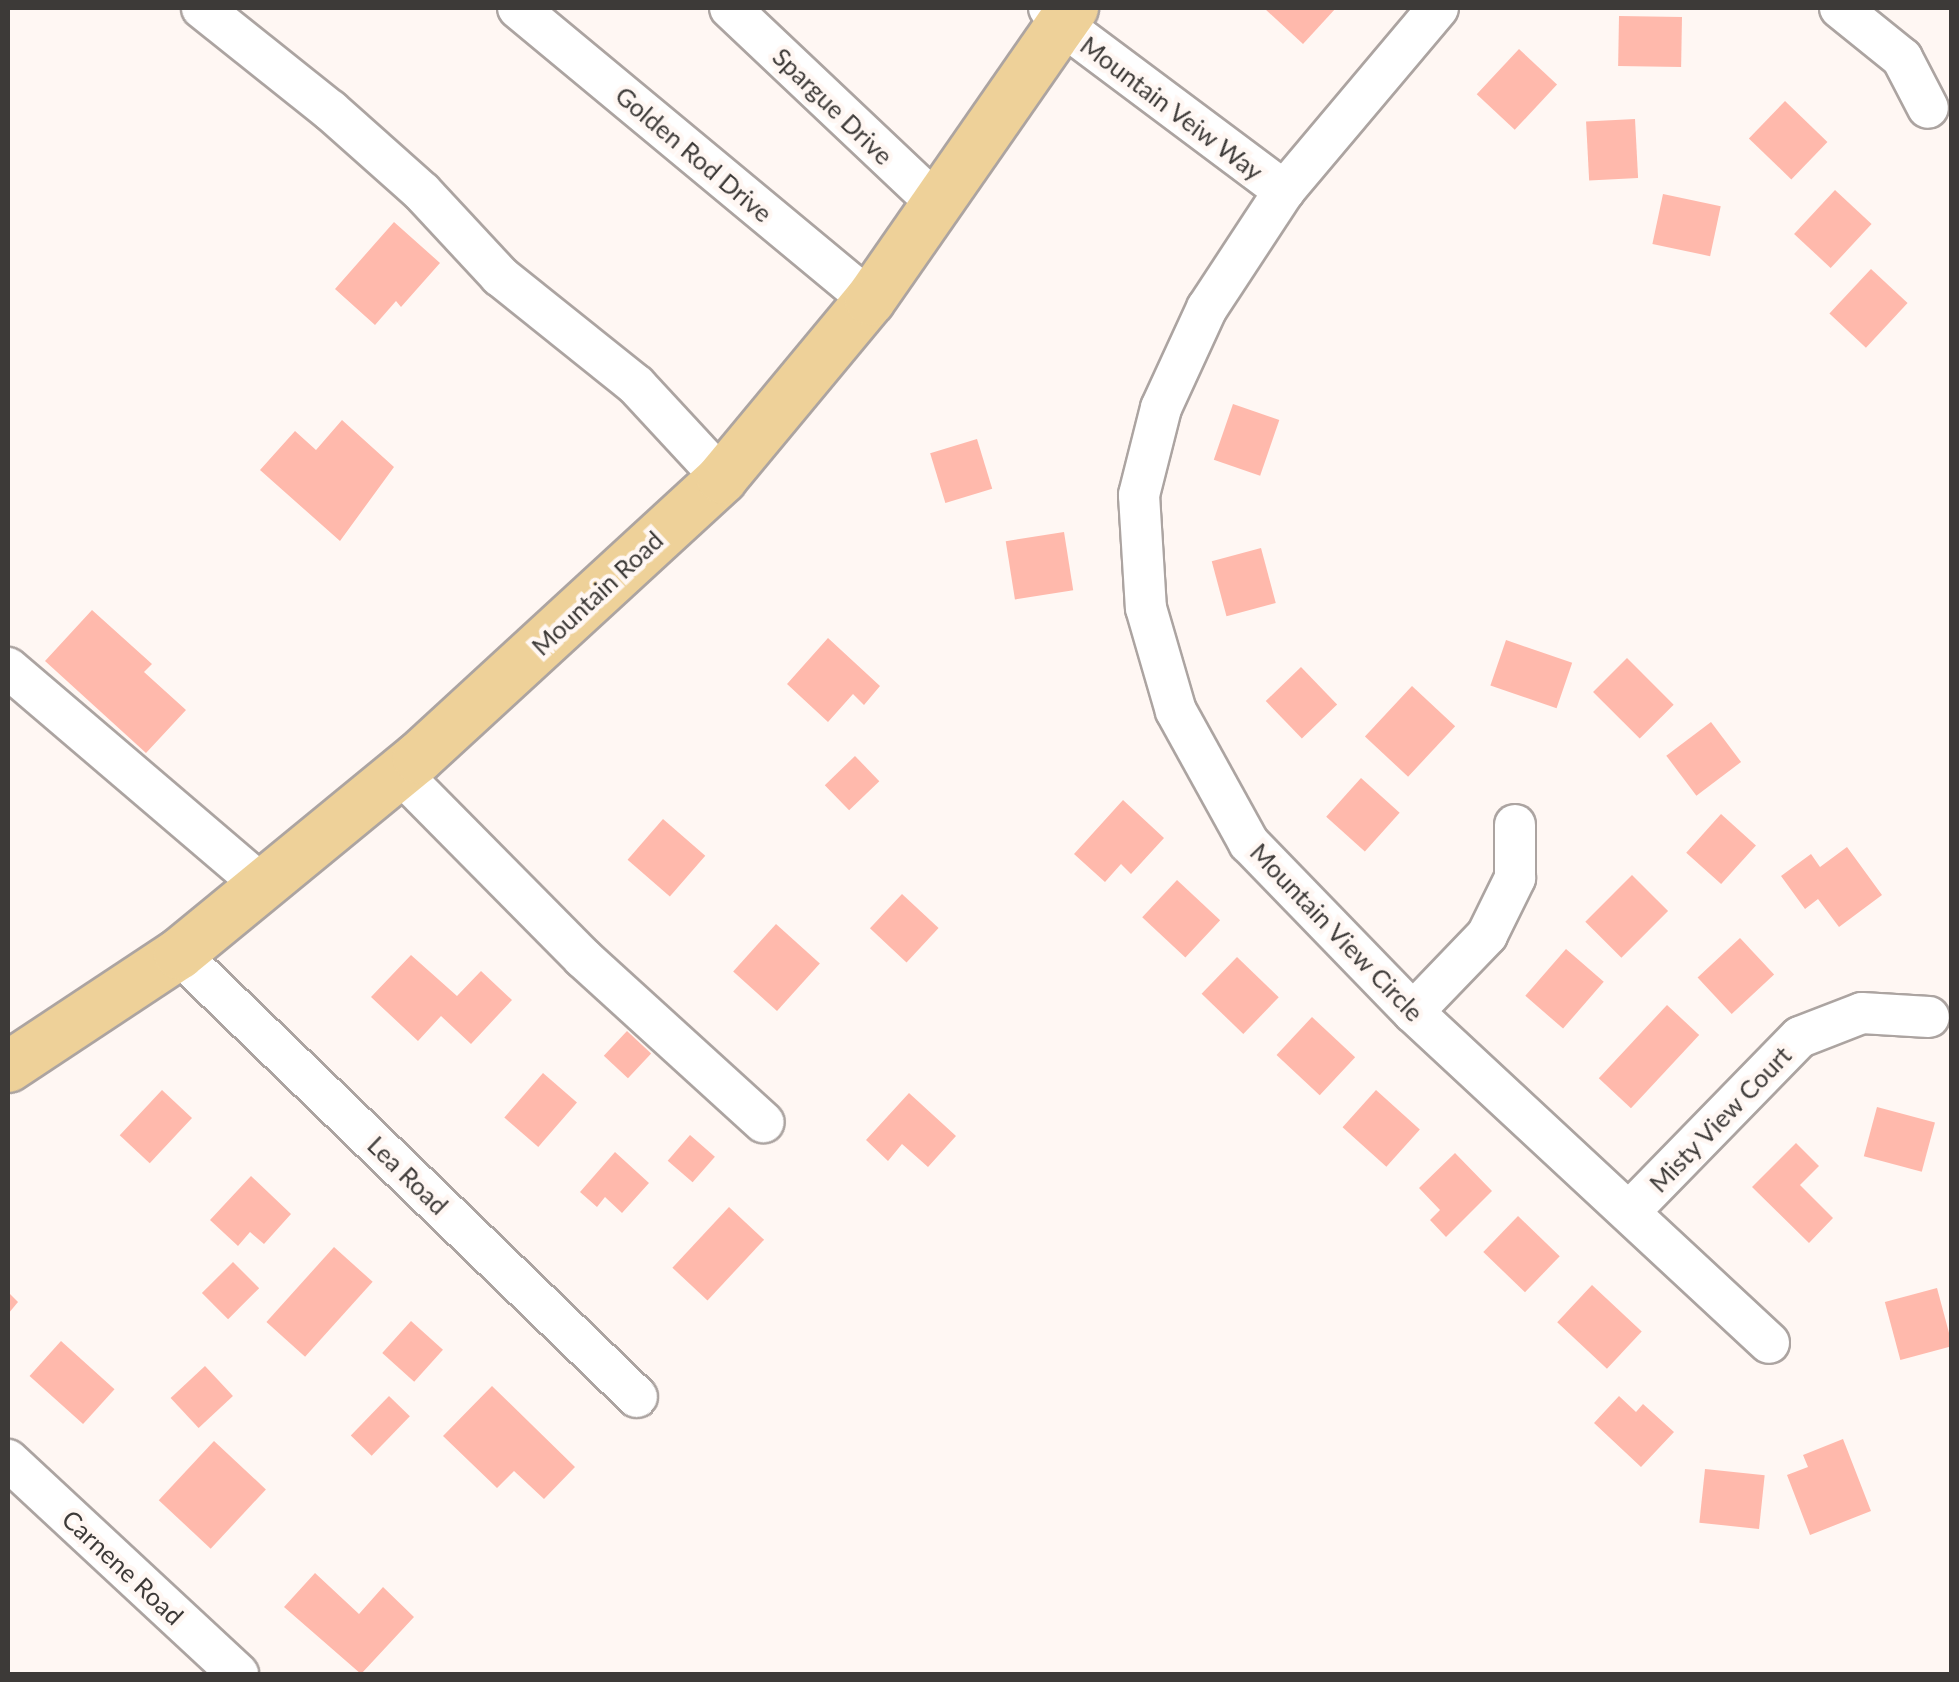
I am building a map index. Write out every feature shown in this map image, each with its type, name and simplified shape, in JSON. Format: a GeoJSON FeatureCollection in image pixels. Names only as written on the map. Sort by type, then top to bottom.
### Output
{"type":"FeatureCollection","features":[{"type":"Feature","properties":{"kind":"main road","name":"Mountain Road"},"geometry":{"type":"LineString","coordinates":[[8,1067],[179,954],[400,773],[722,478],[870,300],[1061,13]]}},
{"type":"Feature","properties":{"kind":"street"},"geometry":{"type":"LineString","coordinates":[[202,8],[330,110],[500,276],[636,384],[722,478]]}},
{"type":"Feature","properties":{"kind":"street","name":"Golden Rod Drive"},"geometry":{"type":"LineString","coordinates":[[518,8],[870,300]]}},
{"type":"Feature","properties":{"kind":"street","name":"Spargue Drive"},"geometry":{"type":"LineString","coordinates":[[730,8],[936,204]]}},
{"type":"Feature","properties":{"kind":"street","name":"Mountain View Circle"},"geometry":{"type":"LineString","coordinates":[[1438,8],[1284,191],[1207,308],[1161,408],[1140,495],[1146,608],[1176,711],[1248,843],[1413,1012],[1770,1343]]}},
{"type":"Feature","properties":{"kind":"street"},"geometry":{"type":"LineString","coordinates":[[1840,8],[1902,58],[1928,108]]}},
{"type":"Feature","properties":{"kind":"street","name":"Mountain Veiw Way"},"geometry":{"type":"LineString","coordinates":[[1061,13],[1284,191]]}},
{"type":"Feature","properties":{"kind":"street"},"geometry":{"type":"LineString","coordinates":[[8,668],[262,886]]}},
{"type":"Feature","properties":{"kind":"street"},"geometry":{"type":"LineString","coordinates":[[400,773],[583,958],[764,1122]]}},
{"type":"Feature","properties":{"kind":"street"},"geometry":{"type":"LineString","coordinates":[[1413,1012],[1487,935],[1515,878],[1515,825]]}},
{"type":"Feature","properties":{"kind":"street","name":"Lea Road"},"geometry":{"type":"LineString","coordinates":[[179,954],[637,1397]]}},
{"type":"Feature","properties":{"kind":"street","name":"Misty View Court"},"geometry":{"type":"LineString","coordinates":[[1630,1212],[1800,1037],[1862,1014],[1929,1017]]}},
{"type":"Feature","properties":{"kind":"street","name":"Carnene Road"},"geometry":{"type":"LineString","coordinates":[[8,1460],[238,1674]]}},
{"type":"Feature","properties":{"kind":"building"},"geometry":{"type":"Polygon","coordinates":[[[1264,8],[1336,8],[1303,44],[1264,8]]]}},
{"type":"Feature","properties":{"kind":"building"},"geometry":{"type":"Polygon","coordinates":[[[1619,16],[1682,17],[1681,67],[1618,66],[1619,16]]]}},
{"type":"Feature","properties":{"kind":"building"},"geometry":{"type":"Polygon","coordinates":[[[1519,49],[1557,84],[1515,130],[1477,94],[1519,49]]]}},
{"type":"Feature","properties":{"kind":"building"},"geometry":{"type":"Polygon","coordinates":[[[1785,101],[1827,142],[1791,179],[1749,138],[1785,101]]]}},
{"type":"Feature","properties":{"kind":"building"},"geometry":{"type":"Polygon","coordinates":[[[1635,119],[1638,178],[1589,180],[1586,122],[1635,119]]]}},
{"type":"Feature","properties":{"kind":"building"},"geometry":{"type":"Polygon","coordinates":[[[1835,190],[1872,224],[1831,268],[1794,234],[1835,190]]]}},
{"type":"Feature","properties":{"kind":"building"},"geometry":{"type":"Polygon","coordinates":[[[1663,194],[1721,206],[1710,256],[1652,244],[1663,194]]]}},
{"type":"Feature","properties":{"kind":"building"},"geometry":{"type":"Polygon","coordinates":[[[394,222],[440,263],[401,307],[396,301],[375,325],[335,289],[394,222]]]}},
{"type":"Feature","properties":{"kind":"building"},"geometry":{"type":"Polygon","coordinates":[[[1871,269],[1908,303],[1866,348],[1829,314],[1871,269]]]}},
{"type":"Feature","properties":{"kind":"building"},"geometry":{"type":"Polygon","coordinates":[[[1233,404],[1279,420],[1260,476],[1214,460],[1233,404]]]}},
{"type":"Feature","properties":{"kind":"building"},"geometry":{"type":"Polygon","coordinates":[[[342,420],[394,467],[340,541],[260,470],[295,431],[316,450],[342,420]]]}},
{"type":"Feature","properties":{"kind":"building"},"geometry":{"type":"Polygon","coordinates":[[[977,439],[992,489],[945,503],[930,453],[977,439]]]}},
{"type":"Feature","properties":{"kind":"building"},"geometry":{"type":"Polygon","coordinates":[[[1064,532],[1073,590],[1015,600],[1006,541],[1064,532]]]}},
{"type":"Feature","properties":{"kind":"building"},"geometry":{"type":"Polygon","coordinates":[[[1261,548],[1276,603],[1226,616],[1212,561],[1261,548]]]}},
{"type":"Feature","properties":{"kind":"building"},"geometry":{"type":"Polygon","coordinates":[[[92,610],[152,664],[144,672],[186,710],[146,753],[45,661],[92,610]]]}},
{"type":"Feature","properties":{"kind":"building"},"geometry":{"type":"Polygon","coordinates":[[[828,638],[880,686],[864,705],[853,694],[828,722],[787,684],[828,638]]]}},
{"type":"Feature","properties":{"kind":"building"},"geometry":{"type":"Polygon","coordinates":[[[1506,640],[1572,663],[1557,708],[1490,685],[1506,640]]]}},
{"type":"Feature","properties":{"kind":"building"},"geometry":{"type":"Polygon","coordinates":[[[1627,658],[1674,705],[1640,739],[1593,692],[1627,658]]]}},
{"type":"Feature","properties":{"kind":"building"},"geometry":{"type":"Polygon","coordinates":[[[1301,667],[1337,704],[1302,738],[1266,701],[1301,667]]]}},
{"type":"Feature","properties":{"kind":"building"},"geometry":{"type":"Polygon","coordinates":[[[1412,686],[1455,726],[1408,777],[1365,736],[1412,686]]]}},
{"type":"Feature","properties":{"kind":"building"},"geometry":{"type":"Polygon","coordinates":[[[1711,722],[1741,762],[1696,796],[1666,756],[1711,722]]]}},
{"type":"Feature","properties":{"kind":"building"},"geometry":{"type":"Polygon","coordinates":[[[855,756],[879,781],[849,810],[825,785],[855,756]]]}},
{"type":"Feature","properties":{"kind":"building"},"geometry":{"type":"Polygon","coordinates":[[[1361,778],[1400,813],[1365,851],[1326,817],[1361,778]]]}},
{"type":"Feature","properties":{"kind":"building"},"geometry":{"type":"Polygon","coordinates":[[[1123,800],[1164,838],[1131,874],[1121,864],[1105,882],[1074,854],[1123,800]]]}},
{"type":"Feature","properties":{"kind":"building"},"geometry":{"type":"Polygon","coordinates":[[[1721,814],[1756,845],[1721,884],[1686,853],[1721,814]]]}},
{"type":"Feature","properties":{"kind":"building"},"geometry":{"type":"Polygon","coordinates":[[[663,819],[705,856],[670,896],[628,860],[663,819]]]}},
{"type":"Feature","properties":{"kind":"building"},"geometry":{"type":"Polygon","coordinates":[[[1847,847],[1882,895],[1839,927],[1818,899],[1805,909],[1781,876],[1811,854],[1820,867],[1847,847]]]}},
{"type":"Feature","properties":{"kind":"building"},"geometry":{"type":"Polygon","coordinates":[[[1632,875],[1668,911],[1621,958],[1585,922],[1632,875]]]}},
{"type":"Feature","properties":{"kind":"building"},"geometry":{"type":"Polygon","coordinates":[[[1177,880],[1220,920],[1185,958],[1142,917],[1177,880]]]}},
{"type":"Feature","properties":{"kind":"building"},"geometry":{"type":"Polygon","coordinates":[[[902,894],[939,928],[907,962],[870,928],[902,894]]]}},
{"type":"Feature","properties":{"kind":"building"},"geometry":{"type":"Polygon","coordinates":[[[776,924],[820,963],[777,1011],[733,972],[776,924]]]}},
{"type":"Feature","properties":{"kind":"building"},"geometry":{"type":"Polygon","coordinates":[[[1740,938],[1774,975],[1732,1014],[1698,978],[1740,938]]]}},
{"type":"Feature","properties":{"kind":"building"},"geometry":{"type":"Polygon","coordinates":[[[1566,949],[1604,982],[1563,1029],[1525,996],[1566,949]]]}},
{"type":"Feature","properties":{"kind":"building"},"geometry":{"type":"Polygon","coordinates":[[[411,955],[457,996],[481,971],[512,1000],[471,1044],[441,1016],[418,1041],[371,997],[411,955]]]}},
{"type":"Feature","properties":{"kind":"building"},"geometry":{"type":"Polygon","coordinates":[[[1237,957],[1279,997],[1243,1034],[1202,994],[1237,957]]]}},
{"type":"Feature","properties":{"kind":"building"},"geometry":{"type":"Polygon","coordinates":[[[1667,1005],[1699,1035],[1631,1108],[1599,1078],[1667,1005]]]}},
{"type":"Feature","properties":{"kind":"building"},"geometry":{"type":"Polygon","coordinates":[[[1312,1017],[1355,1057],[1320,1095],[1277,1055],[1312,1017]]]}},
{"type":"Feature","properties":{"kind":"building"},"geometry":{"type":"Polygon","coordinates":[[[627,1031],[651,1054],[628,1078],[604,1056],[627,1031]]]}},
{"type":"Feature","properties":{"kind":"building"},"geometry":{"type":"Polygon","coordinates":[[[543,1073],[577,1103],[538,1147],[504,1118],[543,1073]]]}},
{"type":"Feature","properties":{"kind":"building"},"geometry":{"type":"Polygon","coordinates":[[[162,1090],[192,1118],[150,1163],[120,1135],[162,1090]]]}},
{"type":"Feature","properties":{"kind":"building"},"geometry":{"type":"Polygon","coordinates":[[[1376,1090],[1420,1129],[1386,1167],[1343,1127],[1376,1090]]]}},
{"type":"Feature","properties":{"kind":"building"},"geometry":{"type":"Polygon","coordinates":[[[909,1093],[956,1136],[928,1167],[902,1144],[888,1161],[866,1140],[909,1093]]]}},
{"type":"Feature","properties":{"kind":"building"},"geometry":{"type":"Polygon","coordinates":[[[1877,1107],[1935,1123],[1922,1172],[1864,1156],[1877,1107]]]}},
{"type":"Feature","properties":{"kind":"building"},"geometry":{"type":"Polygon","coordinates":[[[690,1135],[715,1157],[693,1182],[668,1161],[690,1135]]]}},
{"type":"Feature","properties":{"kind":"building"},"geometry":{"type":"Polygon","coordinates":[[[1796,1143],[1819,1166],[1800,1185],[1833,1218],[1809,1243],[1752,1187],[1796,1143]]]}},
{"type":"Feature","properties":{"kind":"building"},"geometry":{"type":"Polygon","coordinates":[[[615,1152],[649,1183],[622,1213],[605,1197],[597,1207],[580,1192],[615,1152]]]}},
{"type":"Feature","properties":{"kind":"building"},"geometry":{"type":"Polygon","coordinates":[[[1455,1153],[1492,1191],[1446,1237],[1430,1220],[1440,1210],[1419,1188],[1455,1153]]]}},
{"type":"Feature","properties":{"kind":"building"},"geometry":{"type":"Polygon","coordinates":[[[251,1176],[291,1214],[264,1244],[250,1232],[238,1246],[210,1220],[251,1176]]]}},
{"type":"Feature","properties":{"kind":"building"},"geometry":{"type":"Polygon","coordinates":[[[729,1207],[764,1240],[707,1300],[672,1268],[729,1207]]]}},
{"type":"Feature","properties":{"kind":"building"},"geometry":{"type":"Polygon","coordinates":[[[1518,1216],[1560,1256],[1525,1292],[1483,1252],[1518,1216]]]}},
{"type":"Feature","properties":{"kind":"building"},"geometry":{"type":"Polygon","coordinates":[[[334,1247],[373,1282],[305,1357],[266,1322],[334,1247]]]}},
{"type":"Feature","properties":{"kind":"building"},"geometry":{"type":"Polygon","coordinates":[[[233,1262],[259,1288],[228,1319],[202,1293],[233,1262]]]}},
{"type":"Feature","properties":{"kind":"building"},"geometry":{"type":"Polygon","coordinates":[[[1592,1285],[1642,1331],[1607,1369],[1557,1322],[1592,1285]]]}},
{"type":"Feature","properties":{"kind":"building"},"geometry":{"type":"Polygon","coordinates":[[[1937,1288],[1952,1346],[1900,1360],[1885,1302],[1937,1288]]]}},
{"type":"Feature","properties":{"kind":"building"},"geometry":{"type":"Polygon","coordinates":[[[8,1292],[18,1302],[8,1314],[8,1292]]]}},
{"type":"Feature","properties":{"kind":"building"},"geometry":{"type":"Polygon","coordinates":[[[411,1321],[443,1350],[414,1382],[382,1353],[411,1321]]]}},
{"type":"Feature","properties":{"kind":"building"},"geometry":{"type":"Polygon","coordinates":[[[61,1341],[115,1389],[83,1424],[30,1376],[61,1341]]]}},
{"type":"Feature","properties":{"kind":"building"},"geometry":{"type":"Polygon","coordinates":[[[205,1366],[233,1396],[199,1428],[171,1398],[205,1366]]]}},
{"type":"Feature","properties":{"kind":"building"},"geometry":{"type":"Polygon","coordinates":[[[492,1386],[575,1467],[544,1499],[514,1471],[497,1488],[443,1436],[492,1386]]]}},
{"type":"Feature","properties":{"kind":"building"},"geometry":{"type":"Polygon","coordinates":[[[389,1396],[410,1416],[372,1456],[351,1436],[389,1396]]]}},
{"type":"Feature","properties":{"kind":"building"},"geometry":{"type":"Polygon","coordinates":[[[1619,1396],[1636,1412],[1643,1404],[1674,1432],[1641,1467],[1594,1423],[1619,1396]]]}},
{"type":"Feature","properties":{"kind":"building"},"geometry":{"type":"Polygon","coordinates":[[[1843,1439],[1871,1511],[1810,1535],[1787,1475],[1808,1467],[1803,1455],[1843,1439]]]}},
{"type":"Feature","properties":{"kind":"building"},"geometry":{"type":"Polygon","coordinates":[[[214,1441],[266,1489],[211,1549],[159,1500],[214,1441]]]}},
{"type":"Feature","properties":{"kind":"building"},"geometry":{"type":"Polygon","coordinates":[[[1705,1469],[1765,1475],[1759,1529],[1699,1523],[1705,1469]]]}},
{"type":"Feature","properties":{"kind":"building"},"geometry":{"type":"Polygon","coordinates":[[[315,1573],[359,1614],[383,1587],[414,1617],[361,1674],[284,1607],[315,1573]]]}}]}
